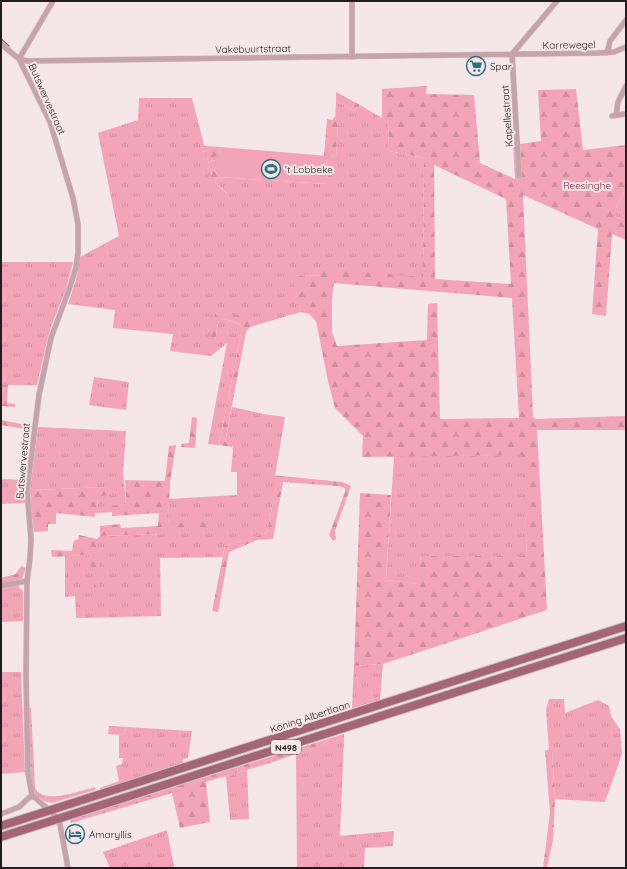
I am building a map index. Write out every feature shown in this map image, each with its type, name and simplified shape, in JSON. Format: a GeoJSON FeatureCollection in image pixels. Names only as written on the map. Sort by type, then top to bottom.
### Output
{"type":"FeatureCollection","features":[{"type":"Feature","properties":{"kind":"main road","name":"Koning Albertlaan"},"geometry":{"type":"LineString","coordinates":[[1,826],[626,626]]}},
{"type":"Feature","properties":{"kind":"main road","name":"Koning Albertlaan"},"geometry":{"type":"LineString","coordinates":[[1,837],[626,638]]}},
{"type":"Feature","properties":{"kind":"street"},"geometry":{"type":"LineString","coordinates":[[1,44],[19,59],[52,1]]}},
{"type":"Feature","properties":{"kind":"street"},"geometry":{"type":"LineString","coordinates":[[352,1],[352,57]]}},
{"type":"Feature","properties":{"kind":"street"},"geometry":{"type":"LineString","coordinates":[[512,54],[557,1]]}},
{"type":"Feature","properties":{"kind":"street"},"geometry":{"type":"LineString","coordinates":[[607,53],[610,41],[626,20]]}},
{"type":"Feature","properties":{"kind":"street","name":"Karrewegel"},"geometry":{"type":"LineString","coordinates":[[512,54],[607,53],[626,47]]}},
{"type":"Feature","properties":{"kind":"street","name":"Vakebuurtstraat"},"geometry":{"type":"LineString","coordinates":[[19,59],[27,61],[512,54]]}},
{"type":"Feature","properties":{"kind":"street","name":"Kapellestraat"},"geometry":{"type":"LineString","coordinates":[[512,54],[519,176]]}},
{"type":"Feature","properties":{"kind":"street","name":"Butswervestraat"},"geometry":{"type":"LineString","coordinates":[[19,59],[37,99],[50,122],[56,139],[74,198],[78,238],[76,267],[51,338],[39,395],[27,490],[31,539],[27,581],[26,694],[28,773],[32,794]]}},
{"type":"Feature","properties":{"kind":"street"},"geometry":{"type":"LineString","coordinates":[[624,114],[614,116],[618,102],[626,86]]}},
{"type":"Feature","properties":{"kind":"street"},"geometry":{"type":"LineString","coordinates":[[1,586],[27,581]]}},
{"type":"Feature","properties":{"kind":"street"},"geometry":{"type":"LineString","coordinates":[[1,814],[20,807],[32,794],[59,819],[68,868]]}},
{"type":"Feature","properties":{"kind":"green space","name":"Reesinghe"},"geometry":{"type":"Polygon","coordinates":[[[427,86],[426,94],[474,95],[480,163],[515,179],[513,145],[541,141],[538,90],[576,89],[583,150],[626,145],[626,187],[613,215],[626,221],[626,240],[612,234],[606,316],[592,314],[598,229],[523,195],[533,417],[536,419],[626,416],[626,430],[537,430],[547,610],[383,664],[354,666],[360,493],[391,495],[386,580],[417,584],[421,556],[527,556],[522,455],[362,457],[363,436],[335,408],[316,321],[309,314],[301,312],[292,275],[320,276],[322,269],[423,277],[424,158],[389,151],[388,121],[382,121],[382,89],[427,86]],[[434,165],[435,279],[511,284],[506,199],[434,165]],[[334,283],[332,299],[332,332],[337,346],[427,340],[428,304],[437,303],[440,419],[519,418],[512,298],[334,283]]]}},
{"type":"Feature","properties":{"kind":"green space"},"geometry":{"type":"Polygon","coordinates":[[[336,92],[360,105],[354,111],[336,101],[336,92]]]}},
{"type":"Feature","properties":{"kind":"green space"},"geometry":{"type":"Polygon","coordinates":[[[139,98],[192,98],[212,176],[204,180],[211,182],[227,194],[214,181],[218,177],[327,184],[328,156],[336,157],[338,122],[335,123],[336,101],[354,111],[360,105],[382,118],[382,121],[388,121],[389,151],[424,158],[423,277],[293,275],[301,312],[250,327],[250,322],[215,313],[215,341],[218,323],[224,319],[238,323],[242,328],[219,445],[208,444],[227,343],[211,356],[170,351],[173,334],[113,328],[115,310],[68,304],[76,280],[80,257],[119,236],[98,133],[138,120],[139,98]]]}},
{"type":"Feature","properties":{"kind":"green space"},"geometry":{"type":"Polygon","coordinates":[[[335,116],[335,122],[338,122],[336,157],[324,156],[327,119],[332,120],[335,116]]]}},
{"type":"Feature","properties":{"kind":"green space"},"geometry":{"type":"Polygon","coordinates":[[[204,146],[220,147],[219,156],[215,160],[211,161],[218,177],[214,181],[227,195],[224,197],[211,182],[207,185],[204,180],[212,175],[204,146]]]}},
{"type":"Feature","properties":{"kind":"green space","name":"'t Lobbeke"},"geometry":{"type":"Polygon","coordinates":[[[220,147],[328,156],[327,184],[218,177],[211,161],[215,160],[215,156],[219,156],[220,147]]]}},
{"type":"Feature","properties":{"kind":"green space"},"geometry":{"type":"Polygon","coordinates":[[[626,187],[626,221],[613,215],[626,187]]]}},
{"type":"Feature","properties":{"kind":"green space"},"geometry":{"type":"Polygon","coordinates":[[[1,262],[73,262],[66,289],[47,341],[37,385],[1,385],[1,262]]]}},
{"type":"Feature","properties":{"kind":"green space"},"geometry":{"type":"Polygon","coordinates":[[[215,313],[238,315],[250,322],[250,327],[246,332],[225,442],[232,444],[232,447],[219,445],[242,328],[238,323],[224,319],[218,323],[215,341],[210,341],[215,313]]]}},
{"type":"Feature","properties":{"kind":"green space"},"geometry":{"type":"Polygon","coordinates":[[[94,377],[129,382],[126,410],[89,405],[94,377]]]}},
{"type":"Feature","properties":{"kind":"green space"},"geometry":{"type":"Polygon","coordinates":[[[1,385],[8,385],[7,403],[15,404],[15,407],[1,406],[1,385]]]}},
{"type":"Feature","properties":{"kind":"green space"},"geometry":{"type":"Polygon","coordinates":[[[232,407],[285,417],[275,476],[272,475],[277,482],[267,533],[225,546],[222,557],[160,558],[161,616],[76,618],[75,596],[65,597],[65,556],[89,555],[94,569],[94,591],[99,591],[97,539],[100,536],[165,534],[166,530],[210,523],[168,525],[169,499],[237,495],[237,472],[231,472],[233,450],[232,444],[225,443],[232,407]]]}},
{"type":"Feature","properties":{"kind":"green space"},"geometry":{"type":"Polygon","coordinates":[[[192,417],[197,418],[195,448],[181,447],[182,444],[189,443],[192,417]]]}},
{"type":"Feature","properties":{"kind":"green space"},"geometry":{"type":"Polygon","coordinates":[[[1,420],[32,426],[31,430],[1,425],[1,420]]]}},
{"type":"Feature","properties":{"kind":"green space"},"geometry":{"type":"Polygon","coordinates":[[[38,427],[126,431],[123,473],[126,504],[98,508],[97,497],[108,487],[30,490],[38,427]]]}},
{"type":"Feature","properties":{"kind":"green space"},"geometry":{"type":"Polygon","coordinates":[[[176,445],[170,482],[168,524],[210,522],[210,528],[166,530],[166,534],[100,536],[100,526],[120,524],[121,528],[158,526],[159,513],[112,516],[112,512],[95,513],[95,517],[56,513],[56,524],[48,524],[48,531],[34,532],[30,490],[108,487],[108,495],[97,497],[98,507],[126,504],[125,480],[165,481],[169,446],[176,445]]]}},
{"type":"Feature","properties":{"kind":"green space"},"geometry":{"type":"Polygon","coordinates":[[[523,455],[527,556],[421,556],[418,584],[386,580],[394,456],[523,455]]]}},
{"type":"Feature","properties":{"kind":"green space"},"geometry":{"type":"Polygon","coordinates":[[[272,475],[342,482],[351,486],[335,531],[336,539],[333,541],[329,535],[345,492],[345,488],[338,486],[283,482],[273,539],[257,540],[229,552],[218,612],[212,611],[225,546],[267,533],[277,482],[271,481],[272,475]]]}},
{"type":"Feature","properties":{"kind":"green space"},"geometry":{"type":"Polygon","coordinates":[[[1,480],[26,480],[25,503],[1,504],[1,480]]]}},
{"type":"Feature","properties":{"kind":"green space"},"geometry":{"type":"Polygon","coordinates":[[[79,535],[97,539],[97,554],[99,555],[99,591],[94,592],[94,569],[89,564],[89,555],[52,557],[51,550],[72,551],[74,540],[78,540],[79,535]]]}},
{"type":"Feature","properties":{"kind":"green space"},"geometry":{"type":"Polygon","coordinates":[[[21,566],[26,568],[22,579],[1,584],[1,578],[16,574],[21,566]]]}},
{"type":"Feature","properties":{"kind":"green space"},"geometry":{"type":"Polygon","coordinates":[[[18,586],[23,591],[23,621],[1,622],[1,589],[18,586]]]}},
{"type":"Feature","properties":{"kind":"green space"},"geometry":{"type":"Polygon","coordinates":[[[383,664],[380,700],[352,708],[354,666],[383,664]]]}},
{"type":"Feature","properties":{"kind":"green space"},"geometry":{"type":"Polygon","coordinates":[[[1,672],[21,672],[25,772],[1,774],[1,672]]]}},
{"type":"Feature","properties":{"kind":"green space"},"geometry":{"type":"Polygon","coordinates":[[[549,699],[564,699],[565,713],[598,700],[609,706],[612,718],[620,729],[622,754],[605,802],[555,799],[552,750],[549,750],[546,710],[549,699]]]}},
{"type":"Feature","properties":{"kind":"green space"},"geometry":{"type":"Polygon","coordinates":[[[29,708],[31,708],[35,788],[39,793],[45,796],[53,796],[72,794],[95,787],[95,790],[52,803],[44,801],[36,795],[30,773],[29,708]]]}},
{"type":"Feature","properties":{"kind":"green space"},"geometry":{"type":"Polygon","coordinates":[[[109,726],[127,727],[123,734],[119,735],[108,734],[109,726]]]}},
{"type":"Feature","properties":{"kind":"green space"},"geometry":{"type":"Polygon","coordinates":[[[127,727],[192,731],[188,758],[182,760],[184,763],[100,790],[100,788],[119,781],[116,766],[122,764],[123,758],[119,758],[119,735],[123,734],[127,727]]]}},
{"type":"Feature","properties":{"kind":"green space"},"geometry":{"type":"Polygon","coordinates":[[[344,734],[344,738],[270,763],[206,782],[210,822],[180,828],[172,793],[71,823],[70,819],[344,734]]]}},
{"type":"Feature","properties":{"kind":"green space"},"geometry":{"type":"Polygon","coordinates":[[[344,738],[340,836],[394,831],[393,846],[365,848],[364,868],[297,868],[296,754],[344,738]]]}},
{"type":"Feature","properties":{"kind":"green space"},"geometry":{"type":"Polygon","coordinates":[[[545,750],[552,750],[555,799],[553,840],[547,868],[543,868],[550,813],[545,750]]]}},
{"type":"Feature","properties":{"kind":"green space"},"geometry":{"type":"Polygon","coordinates":[[[247,770],[249,819],[230,820],[226,776],[247,770]]]}},
{"type":"Feature","properties":{"kind":"green space"},"geometry":{"type":"Polygon","coordinates":[[[167,830],[174,866],[169,868],[110,868],[103,852],[167,830]]]}},
{"type":"Feature","properties":{"kind":"waterway"},"geometry":{"type":"LineString","coordinates":[[1,39],[9,46]]}},
{"type":"Feature","properties":{"kind":"place","name":"Spar"},"geometry":{"type":"Point","coordinates":[476,66]}},
{"type":"Feature","properties":{"kind":"place","name":"'t Lobbeke"},"geometry":{"type":"Point","coordinates":[271,169]}},
{"type":"Feature","properties":{"kind":"place","name":"Amaryllis"},"geometry":{"type":"Point","coordinates":[75,834]}}]}
